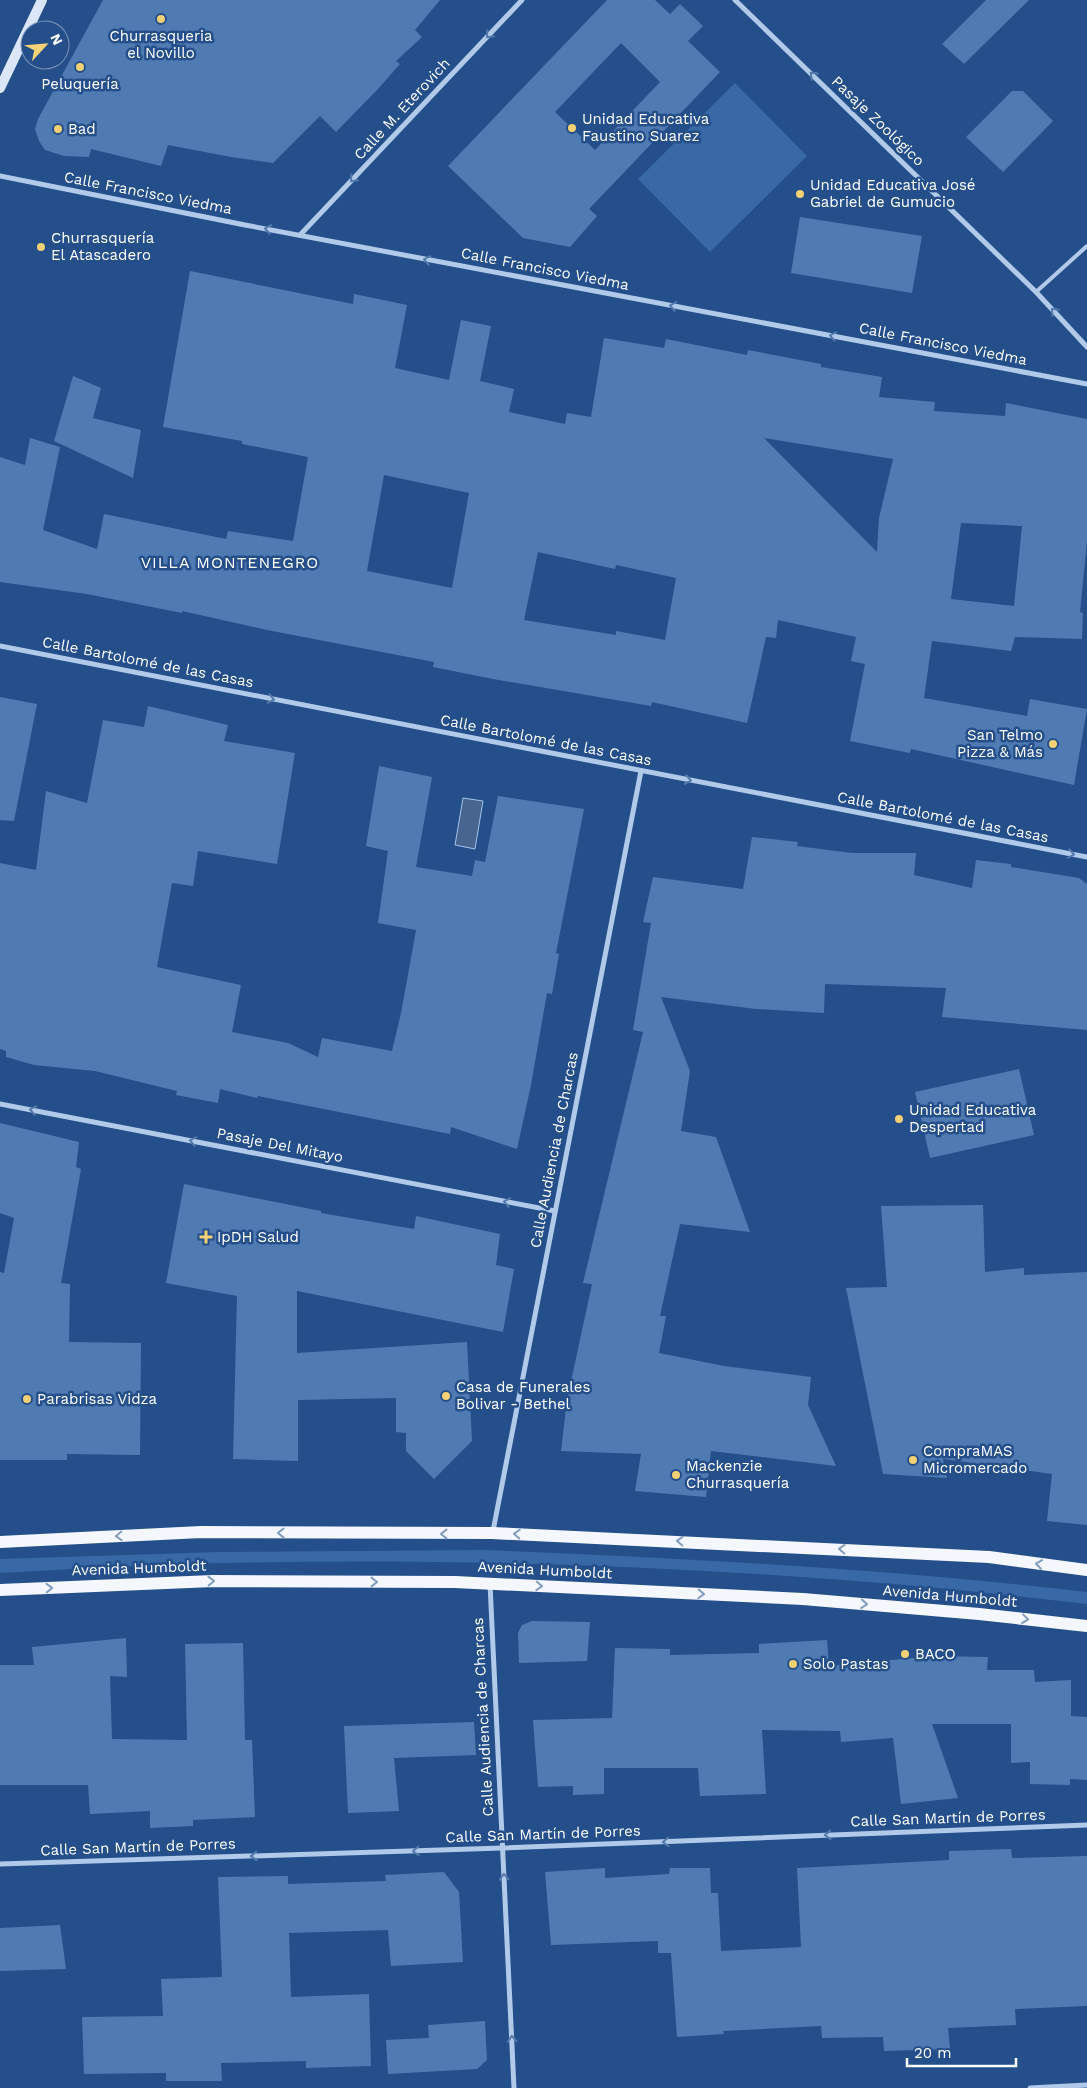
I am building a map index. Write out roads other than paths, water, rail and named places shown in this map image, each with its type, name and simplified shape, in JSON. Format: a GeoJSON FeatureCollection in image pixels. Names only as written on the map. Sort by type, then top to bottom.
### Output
{"type":"FeatureCollection","features":[{"type":"Feature","properties":{"kind":"main road"},"geometry":{"type":"LineString","coordinates":[[0,88],[42,0]]}},
{"type":"Feature","properties":{"kind":"main road"},"geometry":{"type":"LineString","coordinates":[[0,1542],[201,1532],[492,1533],[989,1557],[1087,1570]]}},
{"type":"Feature","properties":{"kind":"main road","name":"Avenida Humboldt"},"geometry":{"type":"LineString","coordinates":[[0,1590],[213,1581],[490,1584],[803,1599],[979,1614],[1087,1626]]}},
{"type":"Feature","properties":{"kind":"street","name":"Calle M. Eterovich"},"geometry":{"type":"LineString","coordinates":[[300,235],[522,0]]}},
{"type":"Feature","properties":{"kind":"street","name":"Pasaje Zoológico"},"geometry":{"type":"LineString","coordinates":[[735,0],[1036,292],[1087,347]]}},
{"type":"Feature","properties":{"kind":"street","name":"Calle Francisco Viedma"},"geometry":{"type":"LineString","coordinates":[[0,176],[300,235],[1087,384]]}},
{"type":"Feature","properties":{"kind":"street","name":"Calle Bartolomé de las Casas"},"geometry":{"type":"LineString","coordinates":[[0,646],[1087,857]]}},
{"type":"Feature","properties":{"kind":"street","name":"Calle Audiencia de Charcas"},"geometry":{"type":"LineString","coordinates":[[492,1533],[641,771]]}},
{"type":"Feature","properties":{"kind":"street","name":"Pasaje Del Mitayo"},"geometry":{"type":"LineString","coordinates":[[0,1104],[555,1211]]}},
{"type":"Feature","properties":{"kind":"street","name":"Calle Audiencia de Charcas"},"geometry":{"type":"LineString","coordinates":[[490,1584],[514,2088]]}},
{"type":"Feature","properties":{"kind":"street","name":"Calle San Martín de Porres"},"geometry":{"type":"LineString","coordinates":[[0,1864],[502,1848],[1087,1825]]}},
{"type":"Feature","properties":{"kind":"street"},"geometry":{"type":"LineString","coordinates":[[1030,2088],[1087,2085]]}},
{"type":"Feature","properties":{"kind":"lane"},"geometry":{"type":"LineString","coordinates":[[1036,292],[1087,246]]}},
{"type":"Feature","properties":{"kind":"place","name":"Churrasqueria el Novillo"},"geometry":{"type":"Point","coordinates":[161,19]}},
{"type":"Feature","properties":{"kind":"place","name":"Peluquería"},"geometry":{"type":"Point","coordinates":[80,67]}},
{"type":"Feature","properties":{"kind":"place","name":"Unidad Educativa Faustino Suarez"},"geometry":{"type":"Point","coordinates":[572,128]}},
{"type":"Feature","properties":{"kind":"place","name":"Bad"},"geometry":{"type":"Point","coordinates":[58,129]}},
{"type":"Feature","properties":{"kind":"place","name":"Unidad Educativa José Gabriel de Gumucio"},"geometry":{"type":"Point","coordinates":[800,194]}},
{"type":"Feature","properties":{"kind":"place","name":"Churrasquería El Atascadero"},"geometry":{"type":"Point","coordinates":[41,247]}},
{"type":"Feature","properties":{"kind":"place","name":"San Telmo Pizza & Más"},"geometry":{"type":"Point","coordinates":[1053,744]}},
{"type":"Feature","properties":{"kind":"place","name":"Unidad Educativa Despertad"},"geometry":{"type":"Point","coordinates":[899,1119]}},
{"type":"Feature","properties":{"kind":"place","name":"IpDH Salud"},"geometry":{"type":"Point","coordinates":[206,1237]}},
{"type":"Feature","properties":{"kind":"place","name":"Casa de Funerales Bolivar - Bethel"},"geometry":{"type":"Point","coordinates":[446,1396]}},
{"type":"Feature","properties":{"kind":"place","name":"Parabrisas Vidza"},"geometry":{"type":"Point","coordinates":[27,1399]}},
{"type":"Feature","properties":{"kind":"place","name":"CompraMAS Micromercado"},"geometry":{"type":"Point","coordinates":[913,1460]}},
{"type":"Feature","properties":{"kind":"place","name":"Mackenzie Churrasquería"},"geometry":{"type":"Point","coordinates":[676,1475]}},
{"type":"Feature","properties":{"kind":"place","name":"BACO"},"geometry":{"type":"Point","coordinates":[905,1654]}},
{"type":"Feature","properties":{"kind":"place","name":"Solo Pastas"},"geometry":{"type":"Point","coordinates":[793,1664]}},
{"type":"Feature","properties":{"kind":"district","name":"VILLA MONTENEGRO"},"geometry":{"type":"Point","coordinates":[230,562]}}]}
